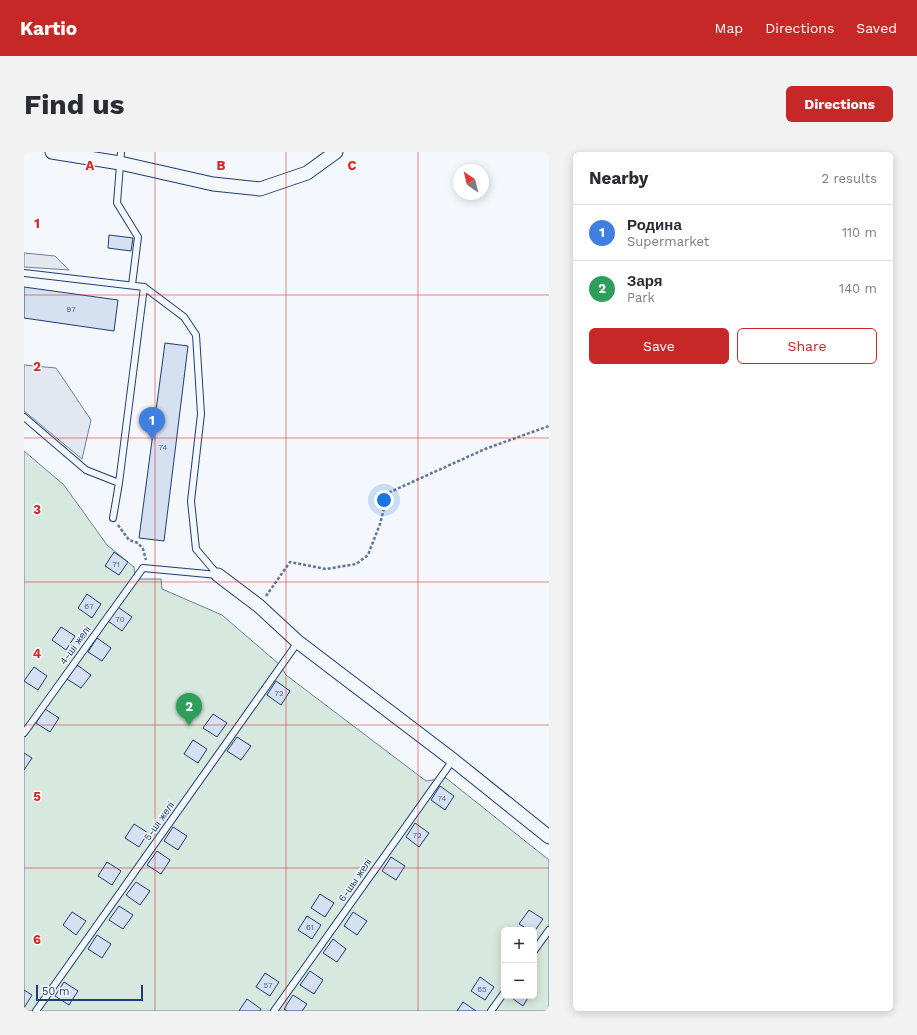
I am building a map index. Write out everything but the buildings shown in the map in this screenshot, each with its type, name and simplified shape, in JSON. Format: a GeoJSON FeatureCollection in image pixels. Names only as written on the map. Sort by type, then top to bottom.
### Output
{"type":"FeatureCollection","features":[{"type":"Feature","properties":{"kind":"street"},"geometry":{"type":"LineString","coordinates":[[52,152],[121,158],[212,184],[260,189],[306,173],[336,152]]}},
{"type":"Feature","properties":{"kind":"street"},"geometry":{"type":"LineString","coordinates":[[218,575],[259,606],[298,642],[453,760],[549,837]]}},
{"type":"Feature","properties":{"kind":"lane"},"geometry":{"type":"LineString","coordinates":[[121,158],[117,203],[138,237],[132,285]]}},
{"type":"Feature","properties":{"kind":"lane"},"geometry":{"type":"LineString","coordinates":[[24,273],[144,287],[184,317],[196,335],[201,414],[191,502],[196,549],[218,575]]}},
{"type":"Feature","properties":{"kind":"lane"},"geometry":{"type":"LineString","coordinates":[[113,518],[119,483],[144,287]]}},
{"type":"Feature","properties":{"kind":"lane"},"geometry":{"type":"LineString","coordinates":[[24,418],[86,470],[119,483]]}},
{"type":"Feature","properties":{"kind":"lane"},"geometry":{"type":"LineString","coordinates":[[142,568],[218,575]]}},
{"type":"Feature","properties":{"kind":"lane","name":"4-ші желі"},"geometry":{"type":"LineString","coordinates":[[24,733],[142,568]]}},
{"type":"Feature","properties":{"kind":"lane","name":"5-ші желі"},"geometry":{"type":"LineString","coordinates":[[36,1011],[298,642]]}},
{"type":"Feature","properties":{"kind":"lane","name":"6-шы желі"},"geometry":{"type":"LineString","coordinates":[[274,1011],[453,760]]}},
{"type":"Feature","properties":{"kind":"lane"},"geometry":{"type":"LineString","coordinates":[[537,947],[549,930]]}},
{"type":"Feature","properties":{"kind":"lane"},"geometry":{"type":"LineString","coordinates":[[491,1011],[501,996]]}},
{"type":"Feature","properties":{"kind":"path"},"geometry":{"type":"LineString","coordinates":[[259,606],[290,562],[326,569],[356,564],[368,555],[380,524],[388,493],[485,449],[549,426]]}},
{"type":"Feature","properties":{"kind":"path"},"geometry":{"type":"LineString","coordinates":[[113,518],[129,540],[138,544],[143,549],[146,559],[142,568]]}},
{"type":"Feature","properties":{"kind":"shaded area"},"geometry":{"type":"Polygon","coordinates":[[[24,253],[55,256],[69,270],[24,267],[24,253]]]}},
{"type":"Feature","properties":{"kind":"shaded area"},"geometry":{"type":"Polygon","coordinates":[[[24,365],[56,368],[91,420],[82,459],[24,411],[24,365]]]}},
{"type":"Feature","properties":{"kind":"shaded area"},"geometry":{"type":"Polygon","coordinates":[[[24,451],[64,485],[107,545],[134,567],[135,579],[161,579],[162,589],[222,615],[280,665],[286,675],[426,781],[446,778],[549,860],[549,1011],[24,1011],[24,451]]]}},
{"type":"Feature","properties":{"kind":"place","name":"Родина"},"geometry":{"type":"Point","coordinates":[152,440]}},
{"type":"Feature","properties":{"kind":"place","name":"Заря"},"geometry":{"type":"Point","coordinates":[189,726]}}]}
